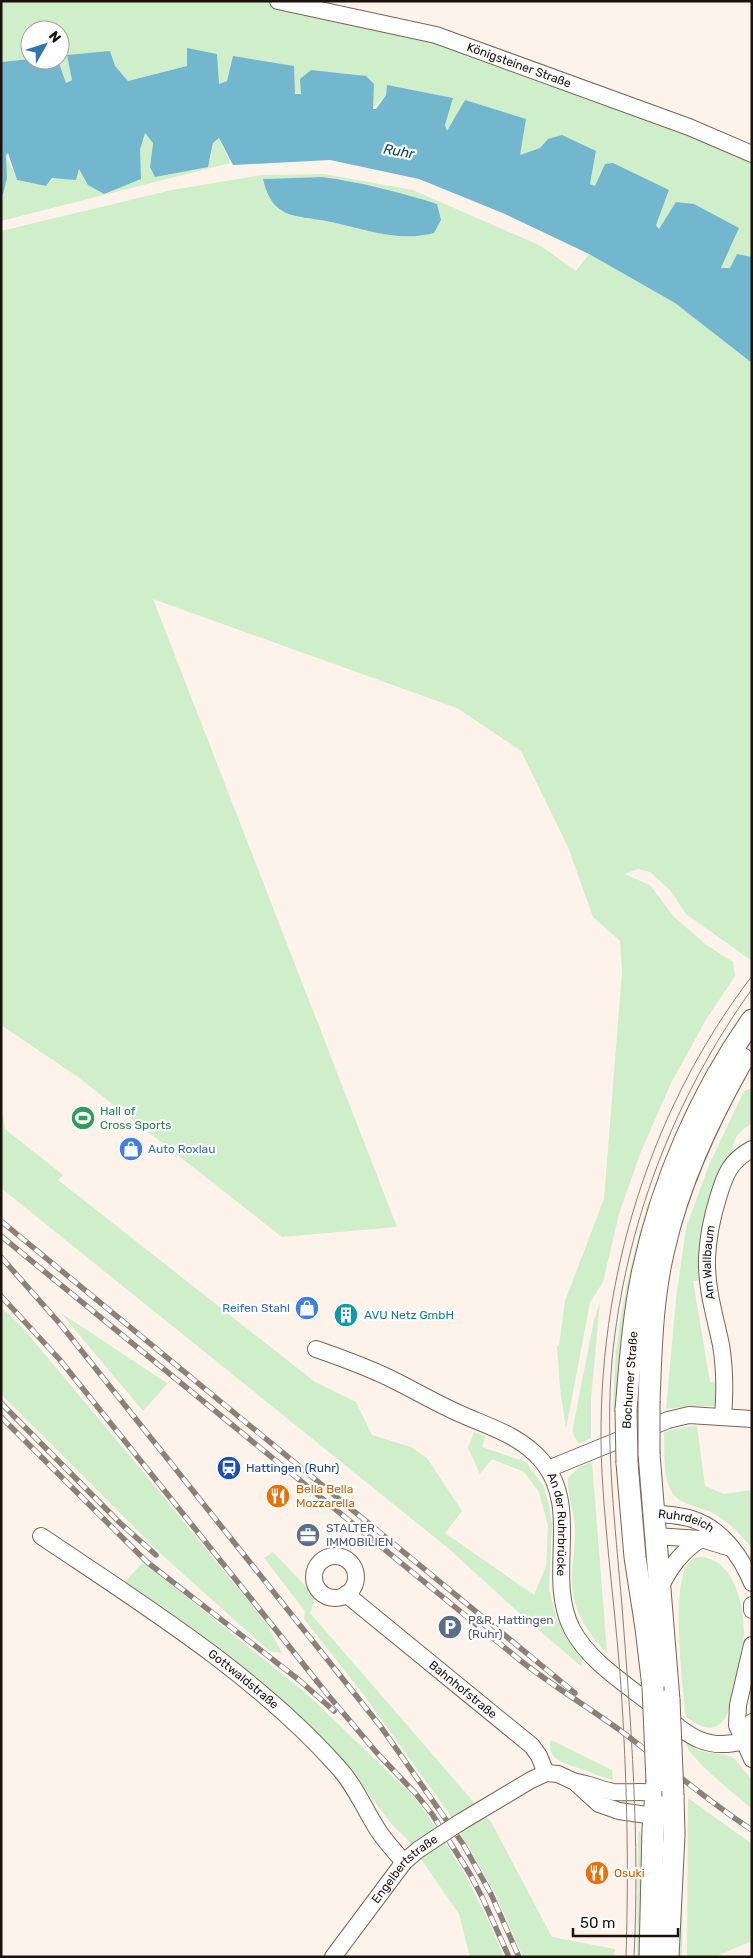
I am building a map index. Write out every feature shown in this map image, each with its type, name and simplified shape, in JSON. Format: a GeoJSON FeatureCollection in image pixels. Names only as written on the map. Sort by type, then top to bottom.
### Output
{"type":"FeatureCollection","features":[{"type":"Feature","properties":{"kind":"main road","name":"Bochumer Straße"},"geometry":{"type":"LineString","coordinates":[[661,1694],[646,1628],[636,1565],[627,1462],[626,1410],[636,1310],[643,1270],[671,1176],[713,1082],[752,1020]]}},
{"type":"Feature","properties":{"kind":"main road","name":"Bochumer Straße"},"geometry":{"type":"LineString","coordinates":[[664,1817],[662,1790],[660,1588],[648,1454],[654,1308],[664,1250],[671,1223],[699,1146],[721,1099],[752,1045]]}},
{"type":"Feature","properties":{"kind":"main road","name":"Ruhrdeich"},"geometry":{"type":"LineString","coordinates":[[632,1515],[653,1513]]}},
{"type":"Feature","properties":{"kind":"main road","name":"Ruhrdeich"},"geometry":{"type":"LineString","coordinates":[[634,1537],[655,1536]]}},
{"type":"Feature","properties":{"kind":"main road"},"geometry":{"type":"LineString","coordinates":[[650,1957],[664,1817]]}},
{"type":"Feature","properties":{"kind":"main road"},"geometry":{"type":"LineString","coordinates":[[664,1817],[668,1957]]}},
{"type":"Feature","properties":{"kind":"street","name":"Königsteiner Straße"},"geometry":{"type":"LineString","coordinates":[[278,1],[436,35],[689,127],[752,154]]}},
{"type":"Feature","properties":{"kind":"street","name":"Am Wallbaum"},"geometry":{"type":"LineString","coordinates":[[723,1417],[725,1384],[723,1363],[710,1293],[707,1258],[713,1214],[722,1184],[732,1164],[752,1149]]}},
{"type":"Feature","properties":{"kind":"street","name":"An der Ruhrbrücke"},"geometry":{"type":"LineString","coordinates":[[316,1349],[384,1376],[454,1412],[510,1435],[522,1442],[548,1469],[559,1497],[562,1516],[562,1598],[577,1637],[604,1666],[695,1739],[712,1744],[734,1744],[744,1741]]}},
{"type":"Feature","properties":{"kind":"street"},"geometry":{"type":"LineString","coordinates":[[548,1469],[668,1420],[689,1415],[752,1419]]}},
{"type":"Feature","properties":{"kind":"street","name":"Ruhrdeich"},"geometry":{"type":"LineString","coordinates":[[653,1513],[692,1518],[710,1526],[721,1536],[740,1560],[752,1583]]}},
{"type":"Feature","properties":{"kind":"street","name":"Gottwaldstraße"},"geometry":{"type":"LineString","coordinates":[[41,1536],[200,1645],[262,1693],[338,1767],[352,1784],[389,1845],[404,1862]]}},
{"type":"Feature","properties":{"kind":"street","name":"Ruhrdeich"},"geometry":{"type":"LineString","coordinates":[[655,1536],[701,1539],[731,1548]]}},
{"type":"Feature","properties":{"kind":"street","name":"Ruhrdeich"},"geometry":{"type":"LineString","coordinates":[[660,1588],[669,1568],[680,1555],[701,1539]]}},
{"type":"Feature","properties":{"kind":"street","name":"Bahnhofstraße"},"geometry":{"type":"LineString","coordinates":[[346,1594],[532,1746],[539,1756],[546,1773]]}},
{"type":"Feature","properties":{"kind":"street"},"geometry":{"type":"LineString","coordinates":[[752,1605],[752,1610]]}},
{"type":"Feature","properties":{"kind":"street"},"geometry":{"type":"LineString","coordinates":[[752,1645],[738,1705],[737,1725],[752,1759]]}},
{"type":"Feature","properties":{"kind":"street"},"geometry":{"type":"LineString","coordinates":[[744,1741],[752,1722]]}},
{"type":"Feature","properties":{"kind":"street"},"geometry":{"type":"LineString","coordinates":[[546,1773],[558,1774],[575,1782],[599,1804],[619,1811],[664,1817]]}},
{"type":"Feature","properties":{"kind":"street","name":"Engelbertstraße"},"geometry":{"type":"LineString","coordinates":[[333,1957],[404,1862],[418,1850],[459,1823],[546,1773]]}},
{"type":"Feature","properties":{"kind":"street"},"geometry":{"type":"LineString","coordinates":[[575,1782],[588,1783],[615,1792],[662,1790]]}},
{"type":"Feature","properties":{"kind":"green space"},"geometry":{"type":"Polygon","coordinates":[[[1,1],[268,1],[414,35],[696,136],[752,160],[752,257],[737,254],[730,269],[721,269],[739,228],[660,229],[656,225],[669,190],[605,165],[595,187],[590,184],[596,151],[548,139],[540,148],[520,155],[447,132],[445,125],[453,98],[387,86],[386,95],[372,109],[374,84],[295,94],[233,57],[227,81],[219,84],[187,48],[187,66],[128,81],[115,66],[70,55],[70,20],[20,20],[20,60],[1,62],[1,1]]]}},
{"type":"Feature","properties":{"kind":"green space"},"geometry":{"type":"Polygon","coordinates":[[[70,68],[72,80],[66,83],[61,70],[70,70],[70,68]]]}},
{"type":"Feature","properties":{"kind":"green space"},"geometry":{"type":"Polygon","coordinates":[[[145,133],[153,143],[150,167],[211,160],[213,143],[219,138],[230,163],[1,221],[1,196],[3,194],[6,155],[17,180],[46,186],[64,173],[76,168],[140,150],[145,133]]]}},
{"type":"Feature","properties":{"kind":"green space"},"geometry":{"type":"Polygon","coordinates":[[[324,174],[413,190],[541,246],[576,271],[589,254],[675,303],[752,363],[752,961],[686,914],[670,890],[650,872],[638,869],[624,874],[650,885],[674,917],[708,946],[733,962],[735,976],[707,1018],[671,1083],[640,1154],[619,1214],[603,1282],[590,1302],[566,1429],[560,1388],[557,1346],[559,1346],[565,1301],[604,1199],[622,972],[620,941],[593,917],[568,847],[521,751],[457,708],[153,599],[397,1227],[282,1237],[78,1077],[1,1025],[1,231],[172,190],[262,175],[324,174]],[[322,177],[263,179],[273,202],[285,213],[393,235],[420,236],[434,233],[397,192],[345,180],[322,177]]]}},
{"type":"Feature","properties":{"kind":"green space"},"geometry":{"type":"Polygon","coordinates":[[[752,1088],[752,1123],[740,1132],[733,1144],[733,1154],[703,1280],[693,1281],[710,1382],[719,1382],[717,1406],[691,1406],[666,1409],[676,1299],[686,1228],[709,1165],[744,1091],[752,1088]]]}},
{"type":"Feature","properties":{"kind":"green space"},"geometry":{"type":"Polygon","coordinates":[[[1,1112],[5,1129],[63,1175],[58,1180],[315,1382],[356,1402],[372,1435],[411,1447],[427,1458],[462,1511],[445,1533],[534,1595],[546,1566],[548,1526],[539,1492],[524,1472],[492,1459],[480,1474],[468,1448],[474,1432],[485,1436],[482,1447],[526,1462],[544,1487],[549,1506],[552,1524],[549,1589],[556,1617],[565,1636],[584,1658],[581,1666],[529,1622],[448,1548],[1,1188],[1,1112]]]}},
{"type":"Feature","properties":{"kind":"green space"},"geometry":{"type":"Polygon","coordinates":[[[648,1203],[652,1204],[618,1412],[615,1413],[613,1411],[618,1334],[633,1259],[648,1203]]]}},
{"type":"Feature","properties":{"kind":"green space"},"geometry":{"type":"Polygon","coordinates":[[[600,1302],[591,1399],[591,1438],[579,1444],[573,1434],[573,1427],[594,1320],[600,1302]]]}},
{"type":"Feature","properties":{"kind":"green space"},"geometry":{"type":"Polygon","coordinates":[[[1,1307],[22,1327],[267,1624],[282,1653],[269,1651],[160,1553],[1,1394],[1,1307]]]}},
{"type":"Feature","properties":{"kind":"green space"},"geometry":{"type":"Polygon","coordinates":[[[61,1313],[167,1383],[168,1383],[143,1411],[61,1313]]]}},
{"type":"Feature","properties":{"kind":"green space"},"geometry":{"type":"Polygon","coordinates":[[[697,1426],[705,1486],[724,1494],[752,1490],[752,1549],[739,1533],[723,1519],[711,1512],[681,1501],[673,1494],[669,1487],[665,1464],[664,1432],[697,1426]]]}},
{"type":"Feature","properties":{"kind":"green space"},"geometry":{"type":"Polygon","coordinates":[[[592,1462],[607,1653],[582,1619],[573,1590],[572,1572],[575,1527],[568,1478],[579,1467],[592,1462]]]}},
{"type":"Feature","properties":{"kind":"green space"},"geometry":{"type":"Polygon","coordinates":[[[273,1552],[316,1597],[310,1613],[491,1822],[552,1937],[615,1949],[614,1957],[523,1957],[494,1891],[448,1812],[363,1694],[304,1619],[305,1611],[264,1558],[273,1552]]]}},
{"type":"Feature","properties":{"kind":"green space"},"geometry":{"type":"Polygon","coordinates":[[[699,1557],[711,1559],[728,1573],[739,1596],[744,1631],[730,1707],[720,1724],[710,1728],[699,1725],[686,1717],[680,1657],[679,1612],[683,1574],[689,1562],[699,1557]]]}},
{"type":"Feature","properties":{"kind":"green space"},"geometry":{"type":"Polygon","coordinates":[[[143,1562],[307,1694],[413,1796],[466,1876],[504,1957],[470,1957],[459,1914],[407,1839],[393,1826],[358,1780],[124,1583],[143,1562]]]}},
{"type":"Feature","properties":{"kind":"green space"},"geometry":{"type":"Polygon","coordinates":[[[551,1740],[612,1770],[613,1780],[565,1763],[554,1757],[550,1747],[551,1740]]]}},
{"type":"Feature","properties":{"kind":"green space"},"geometry":{"type":"Polygon","coordinates":[[[686,1743],[700,1751],[726,1755],[735,1759],[752,1780],[752,1809],[695,1758],[686,1743]]]}},
{"type":"Feature","properties":{"kind":"green space"},"geometry":{"type":"Polygon","coordinates":[[[688,1798],[752,1844],[752,1941],[714,1957],[687,1957],[688,1798]]]}},
{"type":"Feature","properties":{"kind":"green space"},"geometry":{"type":"Polygon","coordinates":[[[683,1806],[682,1957],[678,1957],[683,1806]]]}},
{"type":"Feature","properties":{"kind":"green space"},"geometry":{"type":"Polygon","coordinates":[[[640,1831],[642,1837],[642,1957],[637,1957],[638,1832],[640,1831]]]}},
{"type":"Feature","properties":{"kind":"water","name":"Ruhr"},"geometry":{"type":"Polygon","coordinates":[[[187,48],[217,54],[219,84],[227,81],[233,56],[294,66],[295,94],[301,94],[300,79],[311,70],[366,76],[374,84],[373,109],[376,109],[386,95],[387,85],[453,98],[445,125],[447,131],[465,100],[526,119],[520,155],[540,148],[548,139],[562,135],[596,151],[590,184],[595,186],[605,164],[613,163],[669,190],[656,225],[659,229],[676,202],[694,204],[739,228],[721,268],[730,268],[737,254],[752,257],[752,363],[675,303],[589,254],[505,214],[419,179],[330,160],[233,165],[219,138],[213,143],[208,167],[155,177],[150,167],[153,143],[145,133],[140,150],[141,179],[104,194],[88,185],[79,169],[76,180],[52,178],[46,186],[17,180],[8,153],[6,155],[7,178],[1,196],[1,62],[20,60],[20,70],[61,70],[66,83],[72,80],[70,55],[110,51],[115,66],[128,81],[187,66],[187,48]]]}},
{"type":"Feature","properties":{"kind":"water"},"geometry":{"type":"Polygon","coordinates":[[[322,177],[380,188],[437,204],[441,220],[434,233],[407,236],[380,233],[288,214],[272,202],[263,179],[322,177]]]}},
{"type":"Feature","properties":{"kind":"tram line"},"geometry":{"type":"LineString","coordinates":[[626,1957],[627,1822],[625,1754],[619,1660],[602,1473],[601,1407],[606,1341],[617,1276],[633,1211],[655,1149],[682,1088],[714,1031],[752,976]]}},
{"type":"Feature","properties":{"kind":"tram line"},"geometry":{"type":"LineString","coordinates":[[634,1957],[636,1913],[634,1782],[610,1452],[612,1360],[628,1261],[641,1213],[657,1166],[676,1119],[699,1075],[724,1031],[752,989]]}},
{"type":"Feature","properties":{"kind":"railway"},"geometry":{"type":"LineString","coordinates":[[1,1221],[575,1693]]}},
{"type":"Feature","properties":{"kind":"railway"},"geometry":{"type":"LineString","coordinates":[[1,1236],[521,1661],[621,1731],[752,1830]]}},
{"type":"Feature","properties":{"kind":"railway"},"geometry":{"type":"LineString","coordinates":[[1,1257],[61,1325],[381,1727],[463,1844],[491,1894],[519,1957]]}},
{"type":"Feature","properties":{"kind":"railway"},"geometry":{"type":"LineString","coordinates":[[1,1296],[60,1360],[328,1695],[432,1814],[470,1874],[509,1957]]}},
{"type":"Feature","properties":{"kind":"railway"},"geometry":{"type":"LineString","coordinates":[[1,1403],[120,1523],[156,1555]]}},
{"type":"Feature","properties":{"kind":"railway"},"geometry":{"type":"LineString","coordinates":[[1,1417],[147,1562],[299,1680],[334,1711]]}},
{"type":"Feature","properties":{"kind":"place","name":"Hall of Cross Sports"},"geometry":{"type":"Point","coordinates":[83,1118]}},
{"type":"Feature","properties":{"kind":"place","name":"Auto Roxlau"},"geometry":{"type":"Point","coordinates":[131,1149]}},
{"type":"Feature","properties":{"kind":"place","name":"Reifen Stahl"},"geometry":{"type":"Point","coordinates":[307,1308]}},
{"type":"Feature","properties":{"kind":"place","name":"AVU Netz GmbH"},"geometry":{"type":"Point","coordinates":[346,1315]}},
{"type":"Feature","properties":{"kind":"place","name":"Hattingen (Ruhr)"},"geometry":{"type":"Point","coordinates":[229,1468]}},
{"type":"Feature","properties":{"kind":"place","name":"Bella Bella Mozzarella"},"geometry":{"type":"Point","coordinates":[278,1496]}},
{"type":"Feature","properties":{"kind":"place","name":"STALTER IMMOBILIEN"},"geometry":{"type":"Point","coordinates":[308,1535]}},
{"type":"Feature","properties":{"kind":"place","name":"P&R, Hattingen (Ruhr)"},"geometry":{"type":"Point","coordinates":[450,1627]}},
{"type":"Feature","properties":{"kind":"place","name":"Osuki"},"geometry":{"type":"Point","coordinates":[597,1873]}}]}
